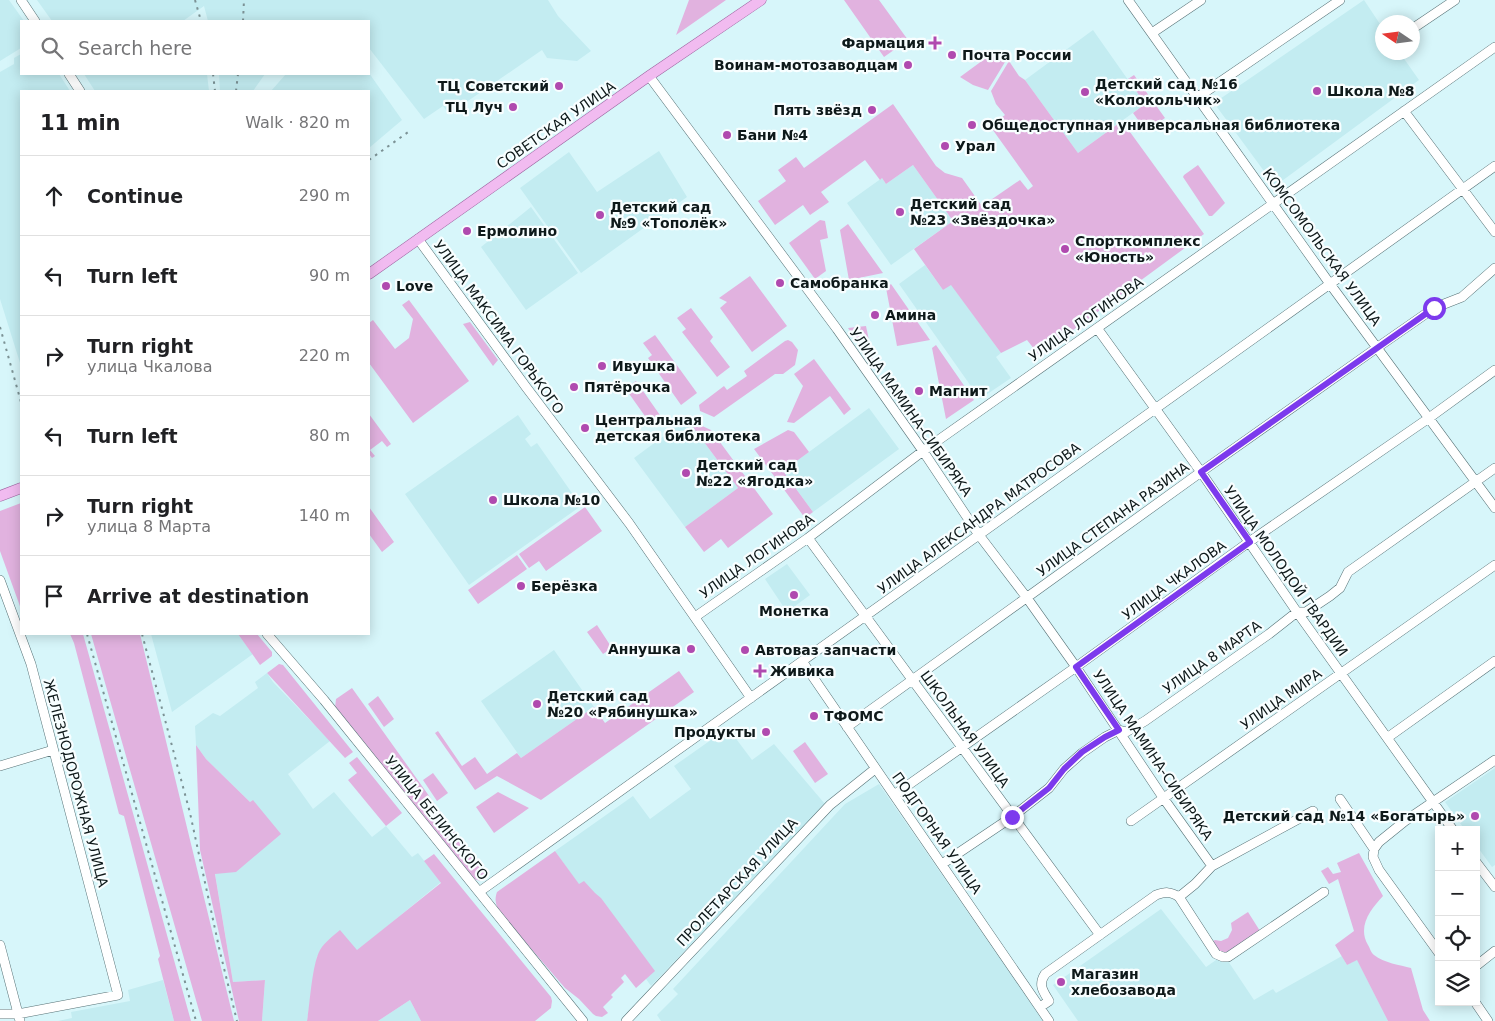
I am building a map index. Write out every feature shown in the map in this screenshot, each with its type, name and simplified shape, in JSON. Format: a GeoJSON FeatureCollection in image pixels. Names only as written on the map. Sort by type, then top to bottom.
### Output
{"type":"FeatureCollection","features":[{"type":"Feature","properties":{"kind":"main road","name":"СОВЕТСКАЯ УЛИЦА"},"geometry":{"type":"LineString","coordinates":[[370,273],[649,76],[761,0]]}},
{"type":"Feature","properties":{"kind":"main road"},"geometry":{"type":"LineString","coordinates":[[0,496],[20,488]]}},
{"type":"Feature","properties":{"kind":"street"},"geometry":{"type":"LineString","coordinates":[[21,0],[33,20]]}},
{"type":"Feature","properties":{"kind":"street","name":"КОМСОМОЛЬСКАЯ УЛИЦА"},"geometry":{"type":"LineString","coordinates":[[1128,0],[1330,284],[1495,508]]}},
{"type":"Feature","properties":{"kind":"street"},"geometry":{"type":"LineString","coordinates":[[1152,33],[1200,0]]}},
{"type":"Feature","properties":{"kind":"street"},"geometry":{"type":"LineString","coordinates":[[1198,97],[1340,0]]}},
{"type":"Feature","properties":{"kind":"street"},"geometry":{"type":"LineString","coordinates":[[1420,24],[1455,0]]}},
{"type":"Feature","properties":{"kind":"street","name":"УЛИЦА ЛОГИНОВА"},"geometry":{"type":"LineString","coordinates":[[695,617],[808,538],[923,451],[1495,48]]}},
{"type":"Feature","properties":{"kind":"street"},"geometry":{"type":"LineString","coordinates":[[70,75],[79,90]]}},
{"type":"Feature","properties":{"kind":"street","name":"УЛИЦА МАМИНА-СИБИРЯКА"},"geometry":{"type":"LineString","coordinates":[[649,76],[836,329],[923,451],[979,535],[1076,667],[1164,799],[1212,866]]}},
{"type":"Feature","properties":{"kind":"street"},"geometry":{"type":"LineString","coordinates":[[1404,112],[1495,232]]}},
{"type":"Feature","properties":{"kind":"street","name":"УЛИЦА АЛЕКСАНДРА МАТРОСОВА"},"geometry":{"type":"LineString","coordinates":[[479,892],[1495,166]]}},
{"type":"Feature","properties":{"kind":"street","name":"УЛИЦА МАКСИМА ГОРЬКОГО"},"geometry":{"type":"LineString","coordinates":[[418,239],[526,387],[629,523],[751,698]]}},
{"type":"Feature","properties":{"kind":"street","name":"УЛИЦА СТЕПАНА РАЗИНА"},"geometry":{"type":"LineString","coordinates":[[847,727],[1378,347],[1434,308],[1462,297],[1495,268]]}},
{"type":"Feature","properties":{"kind":"street","name":"УЛИЦА МОЛОДОЙ ГВАРДИИ"},"geometry":{"type":"LineString","coordinates":[[1097,328],[1201,472],[1297,612],[1450,826]]}},
{"type":"Feature","properties":{"kind":"street","name":"УЛИЦА ЧКАЛОВА"},"geometry":{"type":"LineString","coordinates":[[894,795],[1495,370]]}},
{"type":"Feature","properties":{"kind":"street","name":"УЛИЦА 8 МАРТА"},"geometry":{"type":"LineString","coordinates":[[942,864],[1012,817],[1049,788],[1064,769],[1082,752],[1119,730],[1126,732],[1145,721],[1269,634],[1297,612],[1306,612],[1330,596],[1340,588],[1348,572],[1495,468]]}},
{"type":"Feature","properties":{"kind":"street","name":"ШКОЛЬНАЯ УЛИЦА"},"geometry":{"type":"LineString","coordinates":[[808,538],[1100,935]]}},
{"type":"Feature","properties":{"kind":"street","name":"УЛИЦА МИРА"},"geometry":{"type":"LineString","coordinates":[[1131,821],[1495,564]]}},
{"type":"Feature","properties":{"kind":"street","name":"ЖЕЛЕЗНОДОРОЖНАЯ УЛИЦА"},"geometry":{"type":"LineString","coordinates":[[0,580],[20,634]]}},
{"type":"Feature","properties":{"kind":"street","name":"ЖЕЛЕЗНОДОРОЖНАЯ УЛИЦА"},"geometry":{"type":"LineString","coordinates":[[19,1018],[118,995],[31,664],[20,635]]}},
{"type":"Feature","properties":{"kind":"street","name":"УЛИЦА БЕЛИНСКОГО"},"geometry":{"type":"LineString","coordinates":[[268,635],[324,700],[583,1021]]}},
{"type":"Feature","properties":{"kind":"street","name":"ПОДГОРНАЯ УЛИЦА"},"geometry":{"type":"LineString","coordinates":[[802,661],[1049,1021]]}},
{"type":"Feature","properties":{"kind":"street"},"geometry":{"type":"LineString","coordinates":[[1387,738],[1495,661]]}},
{"type":"Feature","properties":{"kind":"street"},"geometry":{"type":"LineString","coordinates":[[0,766],[53,750]]}},
{"type":"Feature","properties":{"kind":"street"},"geometry":{"type":"LineString","coordinates":[[1435,947],[1379,870],[1373,857],[1374,849],[1393,830],[1495,760]]}},
{"type":"Feature","properties":{"kind":"street","name":"ПРОЛЕТАРСКАЯ УЛИЦА"},"geometry":{"type":"LineString","coordinates":[[626,1021],[830,805],[875,770]]}},
{"type":"Feature","properties":{"kind":"street"},"geometry":{"type":"LineString","coordinates":[[1340,800],[1374,849]]}},
{"type":"Feature","properties":{"kind":"street"},"geometry":{"type":"LineString","coordinates":[[1179,897],[1212,866],[1313,811]]}},
{"type":"Feature","properties":{"kind":"street"},"geometry":{"type":"LineString","coordinates":[[1480,867],[1495,888]]}},
{"type":"Feature","properties":{"kind":"street"},"geometry":{"type":"LineString","coordinates":[[1040,1007],[1049,1001],[1042,991],[1041,985],[1045,974],[1156,895],[1166,892],[1173,893],[1179,897],[1216,954],[1228,957],[1324,892]]}},
{"type":"Feature","properties":{"kind":"street"},"geometry":{"type":"LineString","coordinates":[[0,946],[19,1018],[0,1014]]}},
{"type":"Feature","properties":{"kind":"street"},"geometry":{"type":"LineString","coordinates":[[1480,963],[1495,951]]}},
{"type":"Feature","properties":{"kind":"street"},"geometry":{"type":"LineString","coordinates":[[1478,1006],[1488,1021]]}},
{"type":"Feature","properties":{"kind":"shaded area"},"geometry":{"type":"Polygon","coordinates":[[[0,0],[9,0],[23,20],[20,20],[20,49],[0,61],[0,0]]]}},
{"type":"Feature","properties":{"kind":"shaded area"},"geometry":{"type":"Polygon","coordinates":[[[37,0],[548,0],[558,16],[591,51],[577,61],[547,58],[542,50],[449,114],[443,106],[424,119],[370,49],[370,20],[208,20],[204,6],[184,20],[51,20],[37,0]]]}},
{"type":"Feature","properties":{"kind":"shaded area"},"geometry":{"type":"Polygon","coordinates":[[[689,0],[726,0],[676,35],[689,0]]]}},
{"type":"Feature","properties":{"kind":"shaded area"},"geometry":{"type":"Polygon","coordinates":[[[844,0],[879,0],[908,40],[884,57],[844,0]]]}},
{"type":"Feature","properties":{"kind":"shaded area","name":"Школа №8"},"geometry":{"type":"Polygon","coordinates":[[[1364,0],[1375,16],[1375,60],[1405,60],[1419,80],[1275,186],[1214,103],[1364,0]]]}},
{"type":"Feature","properties":{"kind":"shaded area","name":"Детский сад №16 «Колокольчик»"},"geometry":{"type":"Polygon","coordinates":[[[1093,30],[1145,104],[1078,153],[1025,80],[1093,30]]]}},
{"type":"Feature","properties":{"kind":"shaded area"},"geometry":{"type":"Polygon","coordinates":[[[20,55],[20,75],[60,75],[69,90],[20,90],[20,363],[0,299],[0,72],[14,64],[14,58],[20,55]]]}},
{"type":"Feature","properties":{"kind":"shaded area"},"geometry":{"type":"Polygon","coordinates":[[[990,55],[1005,62],[988,90],[973,85],[960,77],[990,55]]]}},
{"type":"Feature","properties":{"kind":"shaded area","name":"Спорткомплекс «Юность»"},"geometry":{"type":"Polygon","coordinates":[[[1009,61],[1078,153],[1122,121],[1204,234],[1039,355],[1027,340],[1001,353],[951,285],[943,290],[914,249],[953,221],[913,165],[886,184],[882,178],[880,180],[865,160],[821,192],[829,202],[810,215],[803,205],[775,225],[758,201],[786,181],[778,170],[796,157],[804,168],[893,104],[936,166],[945,173],[962,178],[982,206],[1020,180],[1028,190],[1033,186],[990,126],[1005,115],[996,104],[991,91],[1009,61]]]}},
{"type":"Feature","properties":{"kind":"shaded area"},"geometry":{"type":"Polygon","coordinates":[[[370,74],[402,120],[370,147],[370,90],[272,90],[285,75],[370,74]]]}},
{"type":"Feature","properties":{"kind":"shaded area"},"geometry":{"type":"Polygon","coordinates":[[[85,75],[207,75],[209,90],[94,90],[85,75]]]}},
{"type":"Feature","properties":{"kind":"shaded area"},"geometry":{"type":"Polygon","coordinates":[[[219,75],[264,75],[254,90],[220,90],[219,75]]]}},
{"type":"Feature","properties":{"kind":"shaded area"},"geometry":{"type":"Polygon","coordinates":[[[1134,75],[1165,118],[1146,131],[1133,113],[1145,104],[1128,79],[1134,75]]]}},
{"type":"Feature","properties":{"kind":"shaded area","name":"Детский сад №9 «Тополёк»"},"geometry":{"type":"Polygon","coordinates":[[[659,151],[687,197],[581,273],[520,188],[569,152],[597,192],[659,151]]]}},
{"type":"Feature","properties":{"kind":"shaded area","name":"Детский сад №23 «Звёздочка»"},"geometry":{"type":"Polygon","coordinates":[[[913,165],[953,221],[891,265],[847,203],[882,178],[886,184],[913,165]]]}},
{"type":"Feature","properties":{"kind":"shaded area"},"geometry":{"type":"Polygon","coordinates":[[[1198,165],[1225,203],[1212,216],[1209,216],[1183,177],[1198,165]]]}},
{"type":"Feature","properties":{"kind":"shaded area"},"geometry":{"type":"Polygon","coordinates":[[[531,207],[578,273],[526,310],[481,247],[531,207]]]}},
{"type":"Feature","properties":{"kind":"shaded area"},"geometry":{"type":"Polygon","coordinates":[[[820,220],[825,221],[828,238],[820,240],[826,271],[815,279],[789,243],[820,220]]]}},
{"type":"Feature","properties":{"kind":"shaded area"},"geometry":{"type":"Polygon","coordinates":[[[848,224],[883,273],[849,280],[840,230],[848,224]]]}},
{"type":"Feature","properties":{"kind":"shaded area"},"geometry":{"type":"Polygon","coordinates":[[[925,265],[943,290],[951,284],[1001,353],[996,357],[1011,378],[980,399],[899,284],[925,265]]]}},
{"type":"Feature","properties":{"kind":"shaded area"},"geometry":{"type":"Polygon","coordinates":[[[750,276],[787,326],[752,352],[720,308],[727,302],[719,298],[750,276]]]}},
{"type":"Feature","properties":{"kind":"shaded area"},"geometry":{"type":"Polygon","coordinates":[[[891,284],[930,340],[897,346],[886,288],[891,284]]]}},
{"type":"Feature","properties":{"kind":"shaded area"},"geometry":{"type":"Polygon","coordinates":[[[409,300],[469,381],[413,423],[370,364],[370,322],[373,320],[395,349],[409,338],[413,319],[402,305],[409,300]]]}},
{"type":"Feature","properties":{"kind":"shaded area"},"geometry":{"type":"Polygon","coordinates":[[[691,308],[713,337],[710,341],[730,367],[717,377],[682,332],[686,329],[677,318],[691,308]]]}},
{"type":"Feature","properties":{"kind":"shaded area"},"geometry":{"type":"Polygon","coordinates":[[[470,322],[498,360],[493,366],[463,324],[470,322]]]}},
{"type":"Feature","properties":{"kind":"shaded area"},"geometry":{"type":"Polygon","coordinates":[[[866,326],[873,360],[870,360],[848,328],[866,326]]]}},
{"type":"Feature","properties":{"kind":"shaded area"},"geometry":{"type":"Polygon","coordinates":[[[655,335],[697,393],[681,405],[648,358],[652,355],[643,343],[655,335]]]}},
{"type":"Feature","properties":{"kind":"shaded area"},"geometry":{"type":"Polygon","coordinates":[[[788,340],[798,350],[795,365],[783,374],[775,374],[714,417],[700,411],[699,405],[724,386],[727,390],[747,376],[744,371],[788,340]]]}},
{"type":"Feature","properties":{"kind":"shaded area"},"geometry":{"type":"Polygon","coordinates":[[[936,345],[974,400],[946,419],[932,348],[936,345]]]}},
{"type":"Feature","properties":{"kind":"shaded area"},"geometry":{"type":"Polygon","coordinates":[[[814,359],[851,409],[844,415],[830,396],[794,423],[787,422],[803,386],[794,374],[814,359]]]}},
{"type":"Feature","properties":{"kind":"shaded area"},"geometry":{"type":"Polygon","coordinates":[[[636,381],[662,418],[652,426],[625,388],[636,381]]]}},
{"type":"Feature","properties":{"kind":"shaded area"},"geometry":{"type":"Polygon","coordinates":[[[869,408],[899,449],[813,512],[783,471],[869,408]]]}},
{"type":"Feature","properties":{"kind":"shaded area"},"geometry":{"type":"Polygon","coordinates":[[[370,415],[391,444],[387,447],[382,441],[370,450],[370,415]]]}},
{"type":"Feature","properties":{"kind":"shaded area","name":"Школа №10"},"geometry":{"type":"Polygon","coordinates":[[[518,415],[531,434],[525,439],[531,447],[537,443],[581,506],[469,585],[405,494],[518,415]]]}},
{"type":"Feature","properties":{"kind":"shaded area","name":"Детский сад №22 «Ягодка»"},"geometry":{"type":"Polygon","coordinates":[[[687,419],[738,488],[685,527],[634,458],[687,419]]]}},
{"type":"Feature","properties":{"kind":"shaded area"},"geometry":{"type":"Polygon","coordinates":[[[687,419],[711,430],[773,514],[728,548],[721,539],[704,552],[685,527],[738,488],[687,419]]]}},
{"type":"Feature","properties":{"kind":"shaded area"},"geometry":{"type":"Polygon","coordinates":[[[788,430],[794,432],[809,452],[783,471],[813,512],[805,518],[754,449],[788,430]]]}},
{"type":"Feature","properties":{"kind":"shaded area"},"geometry":{"type":"Polygon","coordinates":[[[370,450],[375,456],[372,458],[370,455],[370,450]]]}},
{"type":"Feature","properties":{"kind":"shaded area"},"geometry":{"type":"Polygon","coordinates":[[[20,503],[20,606],[0,551],[0,511],[20,503]]]}},
{"type":"Feature","properties":{"kind":"shaded area"},"geometry":{"type":"Polygon","coordinates":[[[585,507],[602,531],[546,571],[539,561],[529,568],[519,554],[585,507]]]}},
{"type":"Feature","properties":{"kind":"shaded area"},"geometry":{"type":"Polygon","coordinates":[[[370,508],[394,542],[382,552],[370,535],[370,508]]]}},
{"type":"Feature","properties":{"kind":"shaded area"},"geometry":{"type":"Polygon","coordinates":[[[517,555],[527,569],[478,604],[468,590],[517,555]]]}},
{"type":"Feature","properties":{"kind":"shaded area"},"geometry":{"type":"Polygon","coordinates":[[[787,564],[810,595],[787,612],[765,579],[787,564]]]}},
{"type":"Feature","properties":{"kind":"shaded area"},"geometry":{"type":"Polygon","coordinates":[[[597,625],[612,648],[603,654],[587,632],[597,625]]]}},
{"type":"Feature","properties":{"kind":"shaded area"},"geometry":{"type":"Polygon","coordinates":[[[70,635],[83,635],[191,1021],[174,1021],[158,959],[160,956],[124,816],[119,814],[70,635]]]}},
{"type":"Feature","properties":{"kind":"shaded area"},"geometry":{"type":"Polygon","coordinates":[[[91,635],[140,635],[234,1021],[202,1021],[91,635]]]}},
{"type":"Feature","properties":{"kind":"shaded area"},"geometry":{"type":"Polygon","coordinates":[[[151,635],[239,635],[253,654],[172,712],[151,635]]]}},
{"type":"Feature","properties":{"kind":"shaded area"},"geometry":{"type":"Polygon","coordinates":[[[239,635],[258,635],[272,652],[272,656],[260,665],[239,635]]]}},
{"type":"Feature","properties":{"kind":"shaded area","name":"Детский сад №20 «Рябинушка»"},"geometry":{"type":"Polygon","coordinates":[[[554,650],[594,707],[521,758],[481,701],[554,650]]]}},
{"type":"Feature","properties":{"kind":"shaded area"},"geometry":{"type":"Polygon","coordinates":[[[279,664],[283,665],[353,752],[345,758],[267,673],[279,664]]]}},
{"type":"Feature","properties":{"kind":"shaded area"},"geometry":{"type":"Polygon","coordinates":[[[679,671],[694,692],[541,800],[497,776],[475,790],[435,733],[438,731],[462,766],[475,757],[487,774],[517,753],[521,758],[594,707],[605,723],[679,671]]]}},
{"type":"Feature","properties":{"kind":"shaded area"},"geometry":{"type":"Polygon","coordinates":[[[267,673],[273,682],[330,741],[288,774],[313,809],[334,792],[372,837],[386,826],[412,857],[418,853],[441,882],[357,951],[317,956],[307,1021],[262,1021],[265,980],[233,982],[215,873],[253,800],[250,802],[206,759],[196,745],[195,726],[213,713],[220,716],[258,688],[255,682],[267,673]]]}},
{"type":"Feature","properties":{"kind":"shaded area"},"geometry":{"type":"Polygon","coordinates":[[[352,688],[487,877],[480,881],[474,879],[335,708],[336,699],[352,688]]]}},
{"type":"Feature","properties":{"kind":"shaded area"},"geometry":{"type":"Polygon","coordinates":[[[378,696],[394,719],[384,727],[368,704],[378,696]]]}},
{"type":"Feature","properties":{"kind":"shaded area"},"geometry":{"type":"Polygon","coordinates":[[[728,728],[752,760],[774,744],[825,804],[651,986],[555,851],[633,796],[650,819],[691,789],[674,766],[728,728]]]}},
{"type":"Feature","properties":{"kind":"shaded area"},"geometry":{"type":"Polygon","coordinates":[[[805,742],[828,774],[815,783],[793,751],[805,742]]]}},
{"type":"Feature","properties":{"kind":"shaded area"},"geometry":{"type":"Polygon","coordinates":[[[196,745],[206,759],[250,802],[253,800],[281,834],[236,872],[215,874],[233,982],[265,980],[262,1021],[239,1021],[200,850],[196,745]]]}},
{"type":"Feature","properties":{"kind":"shaded area"},"geometry":{"type":"Polygon","coordinates":[[[357,757],[402,813],[386,826],[348,780],[357,773],[349,763],[357,757]]]}},
{"type":"Feature","properties":{"kind":"shaded area","name":"Детский сад №14 «Богатырь»"},"geometry":{"type":"Polygon","coordinates":[[[1495,768],[1495,865],[1492,867],[1480,850],[1480,826],[1462,826],[1445,802],[1495,768]]]}},
{"type":"Feature","properties":{"kind":"shaded area"},"geometry":{"type":"Polygon","coordinates":[[[433,773],[448,793],[437,801],[423,780],[433,773]]]}},
{"type":"Feature","properties":{"kind":"shaded area"},"geometry":{"type":"Polygon","coordinates":[[[879,784],[1043,1021],[661,1021],[657,1015],[678,994],[673,989],[845,804],[879,784]]]}},
{"type":"Feature","properties":{"kind":"shaded area"},"geometry":{"type":"Polygon","coordinates":[[[498,792],[529,808],[494,833],[476,807],[498,792]]]}},
{"type":"Feature","properties":{"kind":"shaded area"},"geometry":{"type":"Polygon","coordinates":[[[555,851],[579,884],[584,881],[601,898],[655,971],[636,988],[625,974],[621,978],[624,982],[611,995],[613,997],[603,1007],[608,1013],[602,1017],[593,1014],[565,988],[501,914],[496,903],[497,892],[555,851]]]}},
{"type":"Feature","properties":{"kind":"shaded area"},"geometry":{"type":"Polygon","coordinates":[[[1359,853],[1383,896],[1367,918],[1364,931],[1365,938],[1372,953],[1378,958],[1411,968],[1423,1010],[1430,1021],[1388,1021],[1357,960],[1347,965],[1335,945],[1354,931],[1338,879],[1329,884],[1321,871],[1328,867],[1333,874],[1341,872],[1337,863],[1359,853]]]}},
{"type":"Feature","properties":{"kind":"shaded area"},"geometry":{"type":"Polygon","coordinates":[[[434,854],[551,997],[551,1008],[535,1021],[421,1021],[410,1000],[378,1021],[307,1021],[315,965],[322,947],[340,930],[357,950],[441,883],[424,861],[434,854]]]}},
{"type":"Feature","properties":{"kind":"shaded area"},"geometry":{"type":"Polygon","coordinates":[[[1161,909],[1206,967],[1219,958],[1228,961],[1254,1000],[1273,989],[1276,993],[1342,956],[1347,965],[1357,959],[1388,1021],[1078,1021],[1053,985],[1161,909]]]}},
{"type":"Feature","properties":{"kind":"shaded area"},"geometry":{"type":"Polygon","coordinates":[[[1248,912],[1260,931],[1228,952],[1219,950],[1213,941],[1221,941],[1228,938],[1232,930],[1231,923],[1248,912]]]}},
{"type":"Feature","properties":{"kind":"shaded area"},"geometry":{"type":"Polygon","coordinates":[[[163,980],[174,1021],[58,1021],[72,1018],[71,1012],[130,1001],[128,990],[163,980]]]}},
{"type":"Feature","properties":{"kind":"shaded area"},"geometry":{"type":"Polygon","coordinates":[[[410,1000],[421,1021],[378,1021],[410,1000]]]}},
{"type":"Feature","properties":{"kind":"railway"},"geometry":{"type":"LineString","coordinates":[[195,0],[201,20]]}},
{"type":"Feature","properties":{"kind":"railway"},"geometry":{"type":"LineString","coordinates":[[243,20],[244,0]]}},
{"type":"Feature","properties":{"kind":"railway"},"geometry":{"type":"LineString","coordinates":[[213,75],[215,90]]}},
{"type":"Feature","properties":{"kind":"railway"},"geometry":{"type":"LineString","coordinates":[[236,90],[238,75]]}},
{"type":"Feature","properties":{"kind":"railway"},"geometry":{"type":"LineString","coordinates":[[370,159],[411,130]]}},
{"type":"Feature","properties":{"kind":"railway"},"geometry":{"type":"LineString","coordinates":[[0,327],[20,398]]}},
{"type":"Feature","properties":{"kind":"railway"},"geometry":{"type":"LineString","coordinates":[[87,635],[196,1021]]}},
{"type":"Feature","properties":{"kind":"railway"},"geometry":{"type":"LineString","coordinates":[[142,635],[190,813],[237,1021]]}},
{"type":"Feature","properties":{"kind":"place","name":"Фармация"},"geometry":{"type":"Point","coordinates":[935,43]}},
{"type":"Feature","properties":{"kind":"place","name":"Почта России"},"geometry":{"type":"Point","coordinates":[952,55]}},
{"type":"Feature","properties":{"kind":"place","name":"Воинам-мотозаводцам"},"geometry":{"type":"Point","coordinates":[908,65]}},
{"type":"Feature","properties":{"kind":"place","name":"ТЦ Советский"},"geometry":{"type":"Point","coordinates":[559,86]}},
{"type":"Feature","properties":{"kind":"place","name":"Школа №8"},"geometry":{"type":"Point","coordinates":[1317,91]}},
{"type":"Feature","properties":{"kind":"place","name":"Детский сад №16 «Колокольчик»"},"geometry":{"type":"Point","coordinates":[1085,92]}},
{"type":"Feature","properties":{"kind":"place","name":"ТЦ Луч"},"geometry":{"type":"Point","coordinates":[513,107]}},
{"type":"Feature","properties":{"kind":"place","name":"Пять звёзд"},"geometry":{"type":"Point","coordinates":[872,110]}},
{"type":"Feature","properties":{"kind":"place","name":"Общедоступная универсальная библиотека"},"geometry":{"type":"Point","coordinates":[972,125]}},
{"type":"Feature","properties":{"kind":"place","name":"Бани №4"},"geometry":{"type":"Point","coordinates":[727,135]}},
{"type":"Feature","properties":{"kind":"place","name":"Урал"},"geometry":{"type":"Point","coordinates":[945,146]}},
{"type":"Feature","properties":{"kind":"place","name":"Детский сад №23 «Звёздочка»"},"geometry":{"type":"Point","coordinates":[900,212]}},
{"type":"Feature","properties":{"kind":"place","name":"Детский сад №9 «Тополёк»"},"geometry":{"type":"Point","coordinates":[600,215]}},
{"type":"Feature","properties":{"kind":"place","name":"Ермолино"},"geometry":{"type":"Point","coordinates":[467,231]}},
{"type":"Feature","properties":{"kind":"place","name":"Спорткомплекс «Юность»"},"geometry":{"type":"Point","coordinates":[1065,249]}},
{"type":"Feature","properties":{"kind":"place","name":"Самобранка"},"geometry":{"type":"Point","coordinates":[780,283]}},
{"type":"Feature","properties":{"kind":"place","name":"Love"},"geometry":{"type":"Point","coordinates":[386,286]}},
{"type":"Feature","properties":{"kind":"place","name":"Амина"},"geometry":{"type":"Point","coordinates":[875,315]}},
{"type":"Feature","properties":{"kind":"place","name":"Ивушка"},"geometry":{"type":"Point","coordinates":[602,366]}},
{"type":"Feature","properties":{"kind":"place","name":"Пятёрочка"},"geometry":{"type":"Point","coordinates":[574,387]}},
{"type":"Feature","properties":{"kind":"place","name":"Магнит"},"geometry":{"type":"Point","coordinates":[919,391]}},
{"type":"Feature","properties":{"kind":"place","name":"Центральная детская библиотека"},"geometry":{"type":"Point","coordinates":[585,428]}},
{"type":"Feature","properties":{"kind":"place","name":"Детский сад №22 «Ягодка»"},"geometry":{"type":"Point","coordinates":[686,473]}},
{"type":"Feature","properties":{"kind":"place","name":"Школа №10"},"geometry":{"type":"Point","coordinates":[493,500]}},
{"type":"Feature","properties":{"kind":"place","name":"Берёзка"},"geometry":{"type":"Point","coordinates":[521,586]}},
{"type":"Feature","properties":{"kind":"place","name":"Монетка"},"geometry":{"type":"Point","coordinates":[794,595]}},
{"type":"Feature","properties":{"kind":"place","name":"Аннушка"},"geometry":{"type":"Point","coordinates":[691,649]}},
{"type":"Feature","properties":{"kind":"place","name":"Автоваз запчасти"},"geometry":{"type":"Point","coordinates":[745,650]}},
{"type":"Feature","properties":{"kind":"place","name":"Живика"},"geometry":{"type":"Point","coordinates":[760,671]}},
{"type":"Feature","properties":{"kind":"place","name":"Детский сад №20 «Рябинушка»"},"geometry":{"type":"Point","coordinates":[537,704]}},
{"type":"Feature","properties":{"kind":"place","name":"ТФОМС"},"geometry":{"type":"Point","coordinates":[814,716]}},
{"type":"Feature","properties":{"kind":"place","name":"Продукты"},"geometry":{"type":"Point","coordinates":[766,732]}},
{"type":"Feature","properties":{"kind":"place","name":"Детский сад №14 «Богатырь»"},"geometry":{"type":"Point","coordinates":[1475,816]}},
{"type":"Feature","properties":{"kind":"place","name":"Магазин хлебозавода"},"geometry":{"type":"Point","coordinates":[1061,982]}},
{"type":"Feature","properties":{"kind":"route"},"geometry":{"type":"LineString","coordinates":[[1012,817],[1049,788],[1064,769],[1082,752],[1119,730],[1076,667],[1250,542],[1201,472],[1434,308]]}}]}
